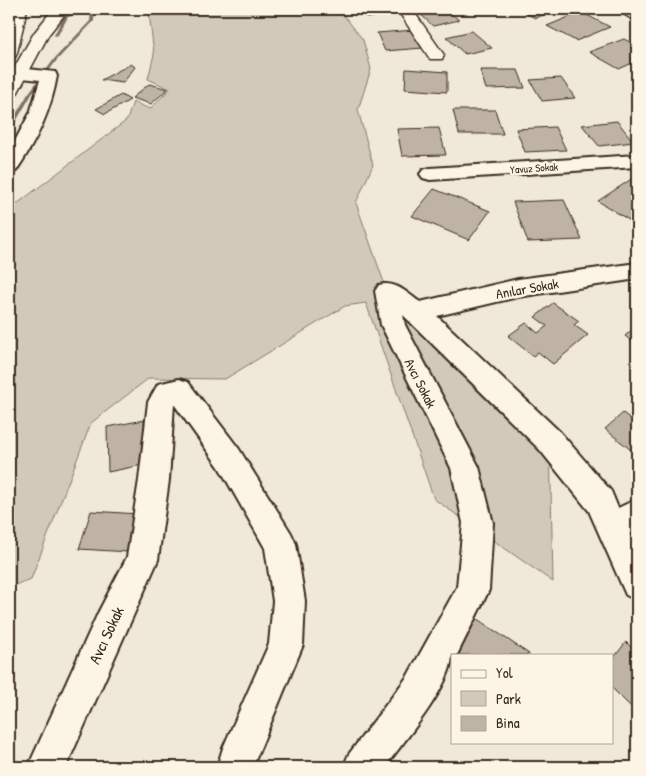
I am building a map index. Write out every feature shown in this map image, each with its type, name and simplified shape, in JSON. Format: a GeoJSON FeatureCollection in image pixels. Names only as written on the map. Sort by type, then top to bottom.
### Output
{"type":"FeatureCollection","features":[{"type":"Feature","properties":{"kind":"main road"},"geometry":{"type":"LineString","coordinates":[[9,53],[19,9]]}},
{"type":"Feature","properties":{"kind":"main road"},"geometry":{"type":"LineString","coordinates":[[9,92],[34,75],[42,33],[61,9]]}},
{"type":"Feature","properties":{"kind":"main road"},"geometry":{"type":"LineString","coordinates":[[405,9],[436,55]]}},
{"type":"Feature","properties":{"kind":"street"},"geometry":{"type":"LineString","coordinates":[[9,167],[38,119],[47,94],[34,75]]}},
{"type":"Feature","properties":{"kind":"street","name":"Yavuz Sokak"},"geometry":{"type":"LineString","coordinates":[[430,174],[637,161]]}},
{"type":"Feature","properties":{"kind":"street","name":"Anılar Sokak"},"geometry":{"type":"LineString","coordinates":[[417,312],[518,288],[637,271]]}},
{"type":"Feature","properties":{"kind":"street","name":"Avcı Sokak"},"geometry":{"type":"LineString","coordinates":[[362,767],[420,690],[473,590],[478,522],[465,467],[393,325],[387,291],[417,312],[550,441],[600,501],[625,521],[637,584]]}},
{"type":"Feature","properties":{"kind":"street","name":"Avcı Sokak"},"geometry":{"type":"LineString","coordinates":[[46,767],[110,625],[142,560],[154,480],[161,402],[167,392],[180,390],[229,458],[280,544],[289,601],[286,645],[236,761],[236,767]]}},
{"type":"Feature","properties":{"kind":"green space"},"geometry":{"type":"Polygon","coordinates":[[[144,9],[339,9],[363,40],[371,69],[358,110],[373,165],[356,203],[387,291],[550,441],[553,582],[434,499],[366,303],[345,306],[225,379],[149,378],[91,423],[31,579],[9,587],[9,210],[127,120],[133,102],[150,109],[170,89],[148,79],[154,54],[149,13],[144,9]]]}},
{"type":"Feature","properties":{"kind":"building"},"geometry":{"type":"Polygon","coordinates":[[[360,9],[394,9],[397,12],[367,18],[360,9]]]}},
{"type":"Feature","properties":{"kind":"building"},"geometry":{"type":"Polygon","coordinates":[[[446,9],[459,20],[433,26],[417,11],[446,9]]]}},
{"type":"Feature","properties":{"kind":"building"},"geometry":{"type":"Polygon","coordinates":[[[518,9],[560,9],[535,18],[518,9]]]}},
{"type":"Feature","properties":{"kind":"building"},"geometry":{"type":"Polygon","coordinates":[[[581,12],[610,27],[576,41],[547,26],[581,12]]]}},
{"type":"Feature","properties":{"kind":"building"},"geometry":{"type":"Polygon","coordinates":[[[414,30],[423,48],[385,51],[377,33],[414,30]]]}},
{"type":"Feature","properties":{"kind":"building"},"geometry":{"type":"Polygon","coordinates":[[[472,31],[492,48],[465,54],[446,37],[472,31]]]}},
{"type":"Feature","properties":{"kind":"building"},"geometry":{"type":"Polygon","coordinates":[[[624,39],[637,46],[637,61],[619,69],[589,52],[624,39]]]}},
{"type":"Feature","properties":{"kind":"building"},"geometry":{"type":"Polygon","coordinates":[[[131,64],[135,67],[123,83],[101,80],[131,64]]]}},
{"type":"Feature","properties":{"kind":"building"},"geometry":{"type":"Polygon","coordinates":[[[406,69],[447,72],[447,92],[405,89],[406,69]]]}},
{"type":"Feature","properties":{"kind":"building"},"geometry":{"type":"Polygon","coordinates":[[[480,70],[518,70],[525,88],[486,89],[480,70]]]}},
{"type":"Feature","properties":{"kind":"building"},"geometry":{"type":"Polygon","coordinates":[[[561,78],[575,98],[542,101],[530,80],[561,78]]]}},
{"type":"Feature","properties":{"kind":"building"},"geometry":{"type":"Polygon","coordinates":[[[149,84],[168,89],[151,104],[132,98],[149,84]]]}},
{"type":"Feature","properties":{"kind":"building"},"geometry":{"type":"Polygon","coordinates":[[[121,95],[130,100],[105,114],[96,109],[121,95]]]}},
{"type":"Feature","properties":{"kind":"building"},"geometry":{"type":"Polygon","coordinates":[[[453,110],[495,110],[503,134],[459,134],[453,110]]]}},
{"type":"Feature","properties":{"kind":"building"},"geometry":{"type":"Polygon","coordinates":[[[617,121],[634,142],[599,146],[582,125],[617,121]]]}},
{"type":"Feature","properties":{"kind":"building"},"geometry":{"type":"Polygon","coordinates":[[[555,127],[566,150],[525,152],[516,129],[555,127]]]}},
{"type":"Feature","properties":{"kind":"building"},"geometry":{"type":"Polygon","coordinates":[[[439,128],[446,155],[402,156],[397,129],[439,128]]]}},
{"type":"Feature","properties":{"kind":"building"},"geometry":{"type":"Polygon","coordinates":[[[633,178],[637,181],[637,225],[598,201],[633,178]]]}},
{"type":"Feature","properties":{"kind":"building"},"geometry":{"type":"Polygon","coordinates":[[[434,189],[490,211],[469,240],[412,216],[434,189]]]}},
{"type":"Feature","properties":{"kind":"building"},"geometry":{"type":"Polygon","coordinates":[[[564,200],[582,240],[528,242],[513,202],[564,200]]]}},
{"type":"Feature","properties":{"kind":"building"},"geometry":{"type":"Polygon","coordinates":[[[553,303],[579,321],[574,325],[588,335],[553,364],[538,352],[533,356],[508,336],[526,323],[538,333],[547,326],[535,317],[553,303]]]}},
{"type":"Feature","properties":{"kind":"building"},"geometry":{"type":"Polygon","coordinates":[[[637,325],[637,345],[625,336],[637,325]]]}},
{"type":"Feature","properties":{"kind":"building"},"geometry":{"type":"Polygon","coordinates":[[[623,413],[637,424],[636,454],[605,429],[623,413]]]}},
{"type":"Feature","properties":{"kind":"building"},"geometry":{"type":"Polygon","coordinates":[[[144,420],[147,464],[108,472],[107,427],[144,420]]]}},
{"type":"Feature","properties":{"kind":"building"},"geometry":{"type":"Polygon","coordinates":[[[91,511],[139,514],[129,552],[79,549],[91,511]]]}},
{"type":"Feature","properties":{"kind":"building"},"geometry":{"type":"Polygon","coordinates":[[[476,618],[529,654],[458,654],[476,618]]]}},
{"type":"Feature","properties":{"kind":"building"},"geometry":{"type":"Polygon","coordinates":[[[626,642],[637,653],[637,713],[614,690],[614,657],[626,642]]]}},
{"type":"Feature","properties":{"kind":"waterway"},"geometry":{"type":"LineString","coordinates":[[56,35],[66,16],[91,9]]}},
{"type":"Feature","properties":{"kind":"waterway"},"geometry":{"type":"LineString","coordinates":[[9,130],[30,94],[56,59],[92,21],[93,9]]}}]}
